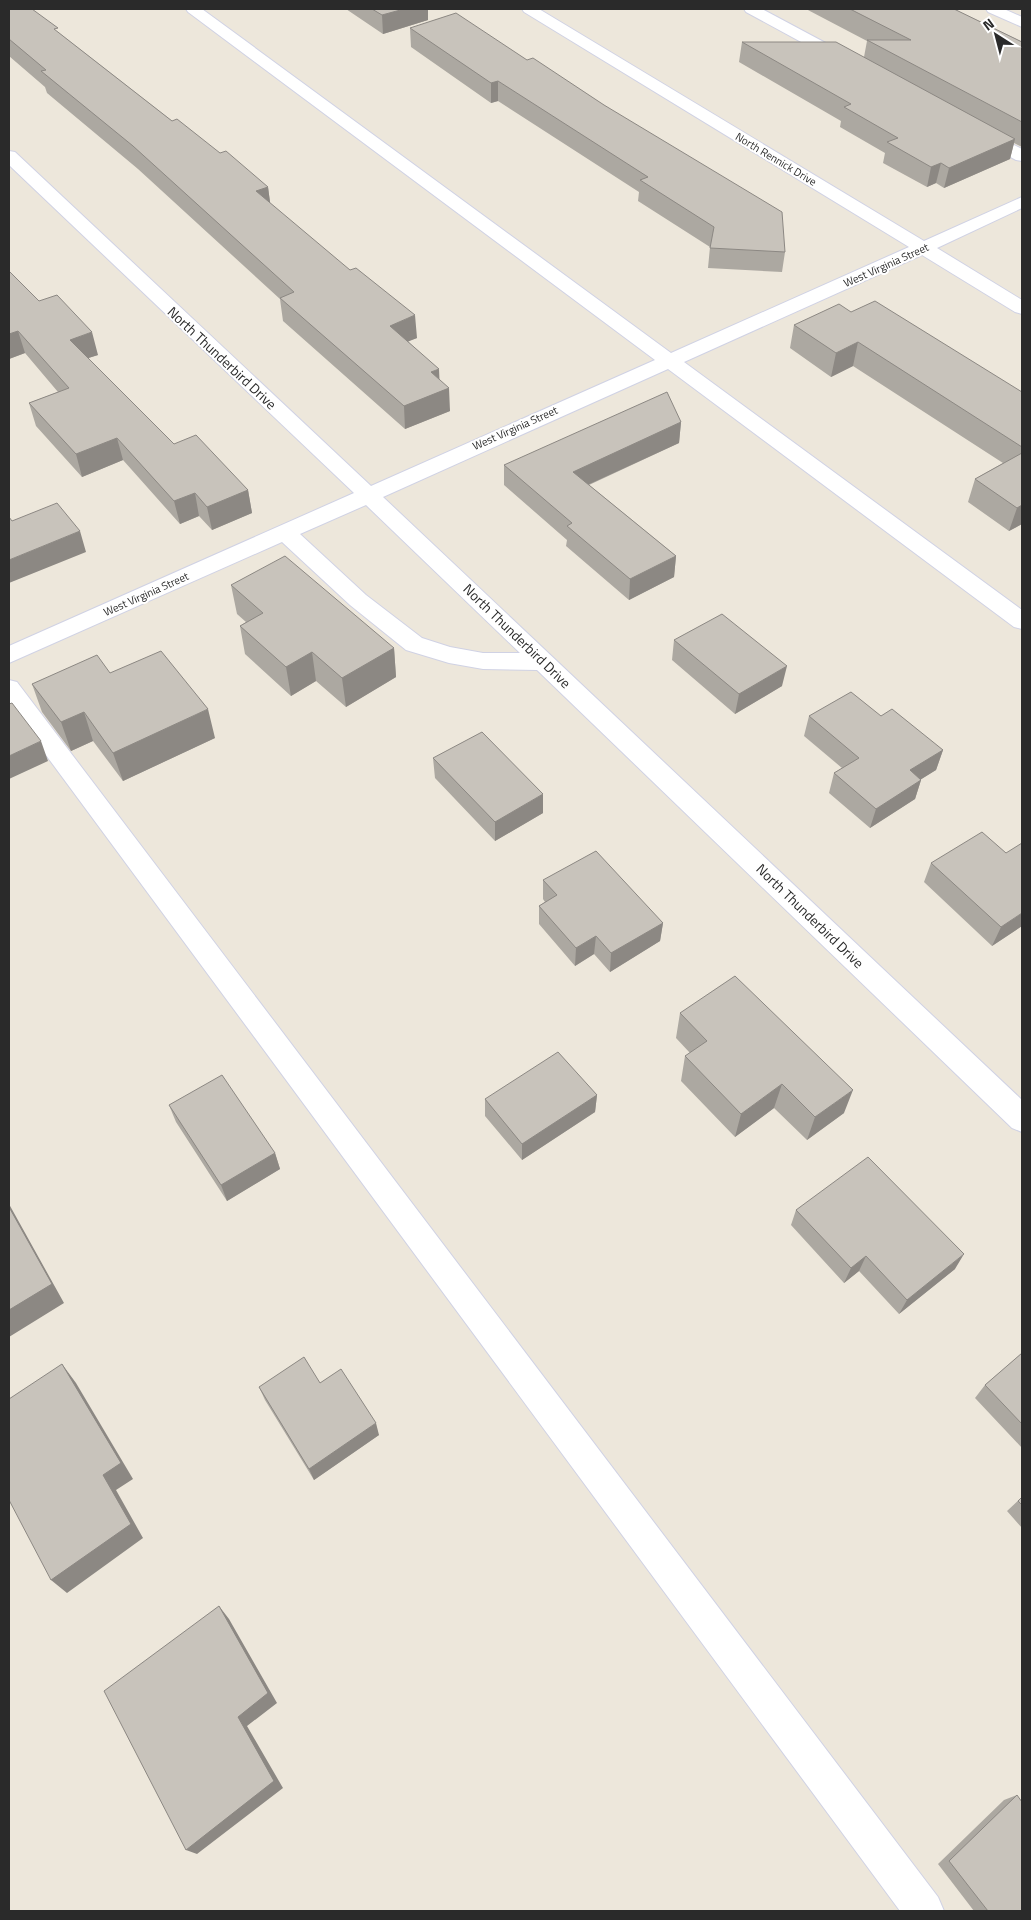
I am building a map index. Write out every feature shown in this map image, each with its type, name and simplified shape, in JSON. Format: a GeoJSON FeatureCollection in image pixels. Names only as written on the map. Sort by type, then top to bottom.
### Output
{"type":"FeatureCollection","features":[{"type":"Feature","properties":{"kind":"street"},"geometry":{"type":"LineString","coordinates":[[193,9],[1022,621]]}},
{"type":"Feature","properties":{"kind":"street","name":"North Rennick Drive"},"geometry":{"type":"LineString","coordinates":[[529,9],[1022,308]]}},
{"type":"Feature","properties":{"kind":"street"},"geometry":{"type":"LineString","coordinates":[[750,9],[856,66]]}},
{"type":"Feature","properties":{"kind":"street"},"geometry":{"type":"LineString","coordinates":[[993,9],[1022,23]]}},
{"type":"Feature","properties":{"kind":"street"},"geometry":{"type":"LineString","coordinates":[[961,123],[1022,156]]}},
{"type":"Feature","properties":{"kind":"street","name":"North Thunderbird Drive"},"geometry":{"type":"LineString","coordinates":[[9,156],[1022,1118]]}},
{"type":"Feature","properties":{"kind":"street","name":"West Virginia Street"},"geometry":{"type":"LineString","coordinates":[[9,655],[923,248],[1022,202]]}},
{"type":"Feature","properties":{"kind":"street"},"geometry":{"type":"LineString","coordinates":[[284,532],[352,594],[414,644],[449,655],[483,661],[544,662]]}},
{"type":"Feature","properties":{"kind":"street"},"geometry":{"type":"LineString","coordinates":[[9,688],[924,1911]]}},
{"type":"Feature","properties":{"kind":"building"},"geometry":{"type":"Polygon","coordinates":[[[9,9],[32,9],[58,28],[54,29],[172,121],[177,119],[220,153],[226,151],[268,187],[256,191],[350,270],[356,268],[415,315],[390,326],[439,369],[431,372],[449,388],[404,406],[280,298],[294,292],[133,146],[41,71],[46,70],[9,39],[9,9]]]}},
{"type":"Feature","properties":{"kind":"building"},"geometry":{"type":"Polygon","coordinates":[[[372,9],[404,9],[382,15],[372,9]]]}},
{"type":"Feature","properties":{"kind":"building"},"geometry":{"type":"Polygon","coordinates":[[[850,9],[954,9],[1022,42],[1022,122],[867,40],[911,40],[850,9]]]}},
{"type":"Feature","properties":{"kind":"building"},"geometry":{"type":"Polygon","coordinates":[[[456,13],[527,60],[533,58],[604,105],[782,212],[785,252],[710,248],[714,227],[640,180],[648,177],[498,81],[491,83],[410,28],[456,13]]]}},
{"type":"Feature","properties":{"kind":"building"},"geometry":{"type":"Polygon","coordinates":[[[742,42],[836,42],[1015,139],[949,168],[941,163],[931,167],[887,142],[898,138],[844,107],[851,104],[742,42]]]}},
{"type":"Feature","properties":{"kind":"building"},"geometry":{"type":"Polygon","coordinates":[[[9,271],[39,301],[57,295],[92,332],[70,340],[174,444],[196,435],[248,490],[207,507],[195,493],[174,501],[117,438],[76,454],[29,403],[69,388],[18,331],[9,334],[9,271]]]}},
{"type":"Feature","properties":{"kind":"building"},"geometry":{"type":"Polygon","coordinates":[[[875,301],[1022,392],[1022,447],[858,342],[836,353],[794,325],[839,304],[851,312],[875,301]]]}},
{"type":"Feature","properties":{"kind":"building"},"geometry":{"type":"Polygon","coordinates":[[[667,392],[681,422],[573,472],[676,556],[630,579],[567,526],[572,523],[504,465],[667,392]]]}},
{"type":"Feature","properties":{"kind":"building"},"geometry":{"type":"Polygon","coordinates":[[[1022,453],[1022,505],[1017,508],[975,479],[1022,453]]]}},
{"type":"Feature","properties":{"kind":"building"},"geometry":{"type":"Polygon","coordinates":[[[57,503],[80,531],[9,560],[9,517],[12,521],[57,503]]]}},
{"type":"Feature","properties":{"kind":"building"},"geometry":{"type":"Polygon","coordinates":[[[285,556],[394,648],[342,678],[312,652],[286,667],[240,626],[263,613],[231,585],[285,556]]]}},
{"type":"Feature","properties":{"kind":"building"},"geometry":{"type":"Polygon","coordinates":[[[722,614],[787,666],[739,694],[674,640],[722,614]]]}},
{"type":"Feature","properties":{"kind":"building"},"geometry":{"type":"Polygon","coordinates":[[[161,651],[208,709],[113,753],[84,712],[61,722],[32,684],[97,655],[110,673],[161,651]]]}},
{"type":"Feature","properties":{"kind":"building"},"geometry":{"type":"Polygon","coordinates":[[[851,692],[881,716],[892,709],[943,750],[910,770],[921,780],[876,809],[834,773],[859,758],[809,716],[851,692]]]}},
{"type":"Feature","properties":{"kind":"building"},"geometry":{"type":"Polygon","coordinates":[[[12,703],[41,741],[9,756],[9,704],[12,703]]]}},
{"type":"Feature","properties":{"kind":"building"},"geometry":{"type":"Polygon","coordinates":[[[482,732],[543,794],[495,822],[433,758],[482,732]]]}},
{"type":"Feature","properties":{"kind":"building"},"geometry":{"type":"Polygon","coordinates":[[[982,832],[1006,853],[1022,843],[1022,913],[1001,927],[931,863],[982,832]]]}},
{"type":"Feature","properties":{"kind":"building"},"geometry":{"type":"Polygon","coordinates":[[[596,851],[663,923],[611,953],[596,936],[576,948],[539,906],[557,895],[543,880],[596,851]]]}},
{"type":"Feature","properties":{"kind":"building"},"geometry":{"type":"Polygon","coordinates":[[[735,976],[853,1090],[815,1117],[782,1084],[741,1114],[685,1056],[707,1041],[680,1013],[735,976]]]}},
{"type":"Feature","properties":{"kind":"building"},"geometry":{"type":"Polygon","coordinates":[[[558,1052],[597,1095],[522,1144],[485,1099],[558,1052]]]}},
{"type":"Feature","properties":{"kind":"building"},"geometry":{"type":"Polygon","coordinates":[[[222,1075],[275,1153],[221,1185],[169,1105],[222,1075]]]}},
{"type":"Feature","properties":{"kind":"building"},"geometry":{"type":"Polygon","coordinates":[[[868,1157],[964,1254],[907,1300],[866,1256],[851,1268],[796,1210],[868,1157]]]}},
{"type":"Feature","properties":{"kind":"building"},"geometry":{"type":"Polygon","coordinates":[[[9,1207],[52,1284],[9,1310],[9,1207]]]}},
{"type":"Feature","properties":{"kind":"building"},"geometry":{"type":"Polygon","coordinates":[[[1022,1353],[1022,1424],[985,1385],[1022,1353]]]}},
{"type":"Feature","properties":{"kind":"building"},"geometry":{"type":"Polygon","coordinates":[[[304,1357],[320,1383],[341,1369],[376,1423],[309,1469],[259,1387],[304,1357]]]}},
{"type":"Feature","properties":{"kind":"building"},"geometry":{"type":"Polygon","coordinates":[[[62,1364],[121,1463],[103,1475],[131,1524],[51,1580],[9,1500],[9,1399],[62,1364]]]}},
{"type":"Feature","properties":{"kind":"building"},"geometry":{"type":"Polygon","coordinates":[[[1022,1497],[1022,1505],[1018,1501],[1022,1497]]]}},
{"type":"Feature","properties":{"kind":"building"},"geometry":{"type":"Polygon","coordinates":[[[219,1606],[268,1693],[238,1717],[274,1781],[186,1850],[104,1691],[219,1606]]]}},
{"type":"Feature","properties":{"kind":"building"},"geometry":{"type":"Polygon","coordinates":[[[1017,1795],[1022,1802],[1022,1911],[988,1911],[949,1861],[1017,1795]]]}}]}
